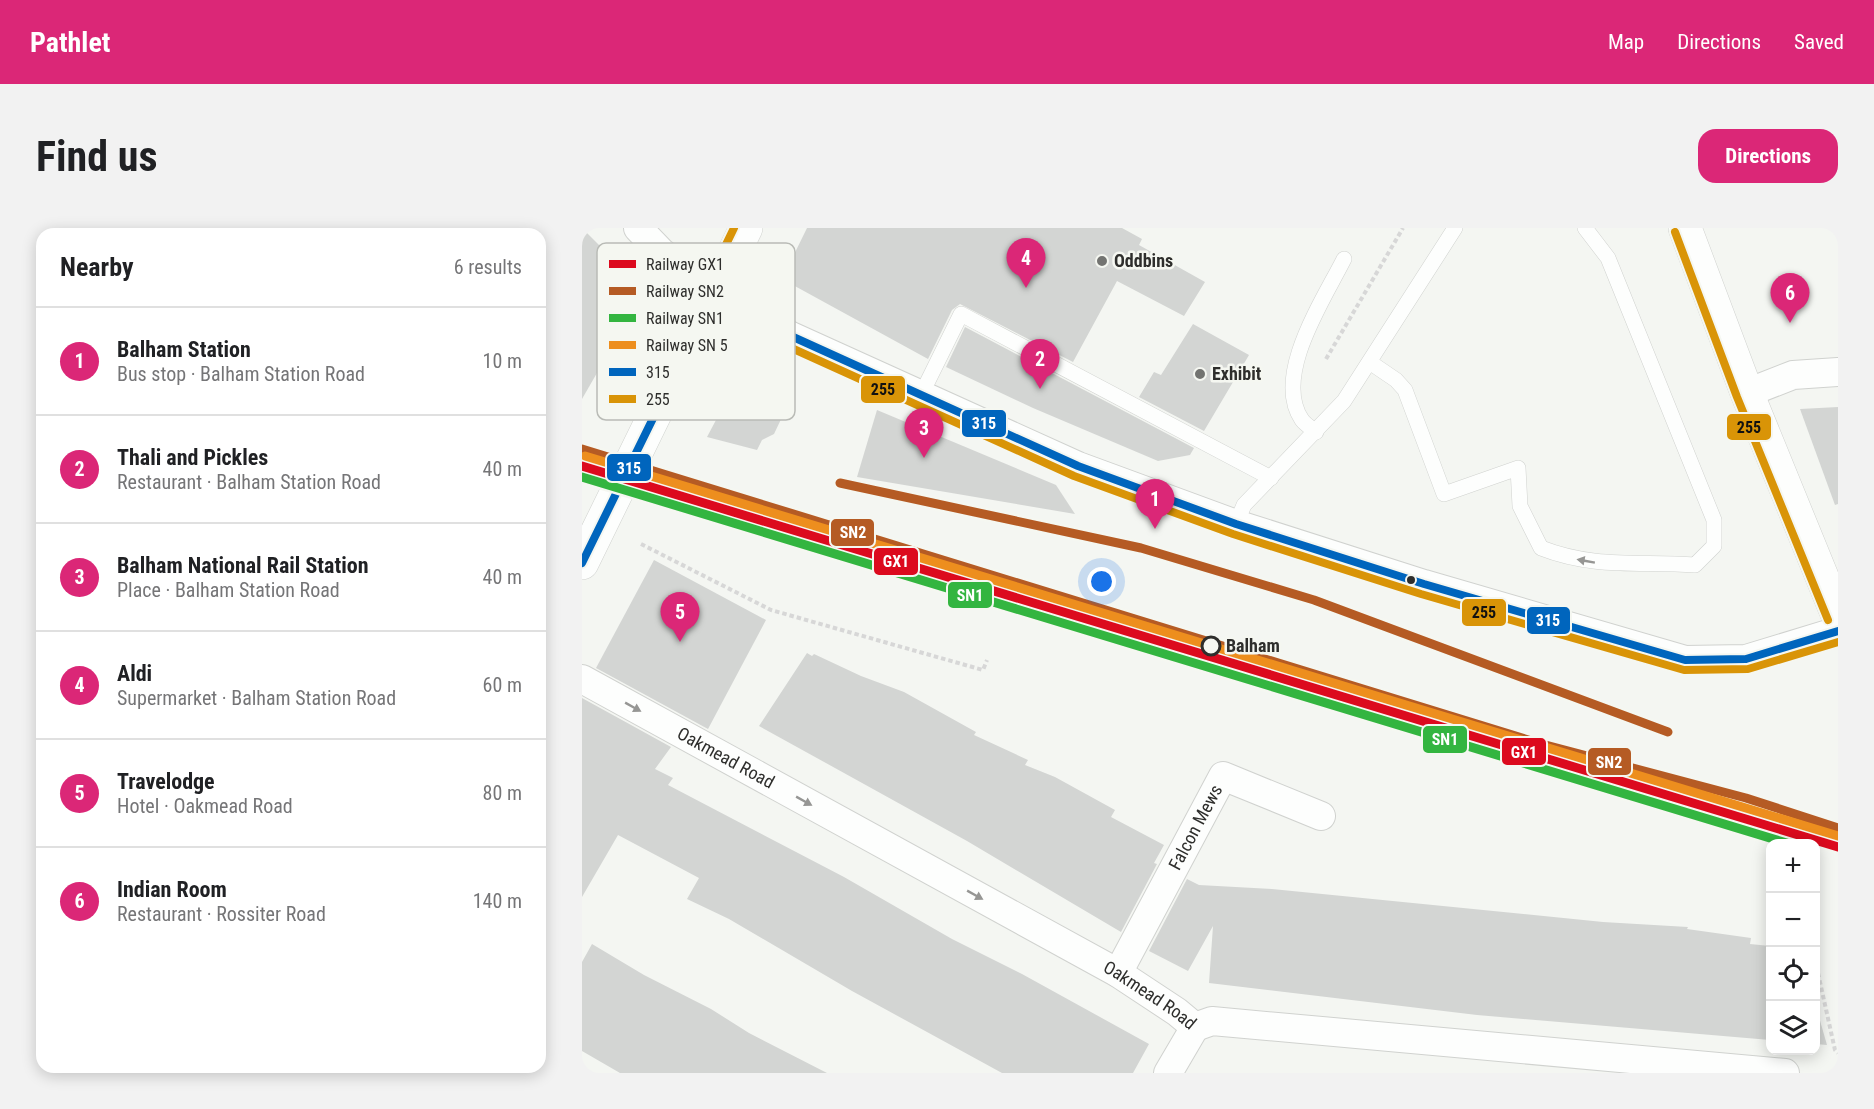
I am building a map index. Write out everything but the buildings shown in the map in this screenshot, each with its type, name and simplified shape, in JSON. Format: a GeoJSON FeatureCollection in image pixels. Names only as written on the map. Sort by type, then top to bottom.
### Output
{"type":"FeatureCollection","features":[{"type":"Feature","properties":{"kind":"main road"},"geometry":{"type":"LineString","coordinates":[[740,243],[747,228]]}},
{"type":"Feature","properties":{"kind":"main road"},"geometry":{"type":"LineString","coordinates":[[1685,228],[1747,393],[1838,616]]}},
{"type":"Feature","properties":{"kind":"main road"},"geometry":{"type":"LineString","coordinates":[[582,563],[653,420]]}},
{"type":"Feature","properties":{"kind":"street"},"geometry":{"type":"LineString","coordinates":[[638,228],[653,243]]}},
{"type":"Feature","properties":{"kind":"street"},"geometry":{"type":"LineString","coordinates":[[795,338],[1078,466],[1236,524],[1424,584],[1685,660],[1746,659],[1838,631]]}},
{"type":"Feature","properties":{"kind":"street"},"geometry":{"type":"LineString","coordinates":[[1747,393],[1793,375],[1838,372]]}},
{"type":"Feature","properties":{"kind":"street","name":"Oakmead Road"},"geometry":{"type":"LineString","coordinates":[[582,679],[1118,973],[1177,1012],[1195,1027],[1212,1021],[1785,1073]]}},
{"type":"Feature","properties":{"kind":"street","name":"Falcon Mews"},"geometry":{"type":"LineString","coordinates":[[1118,973],[1223,776],[1321,816]]}},
{"type":"Feature","properties":{"kind":"street"},"geometry":{"type":"LineString","coordinates":[[1168,1073],[1195,1027]]}},
{"type":"Feature","properties":{"kind":"lane"},"geometry":{"type":"LineString","coordinates":[[1236,524],[1244,505],[1344,401],[1371,363],[1455,228]]}},
{"type":"Feature","properties":{"kind":"lane"},"geometry":{"type":"LineString","coordinates":[[1371,363],[1396,380],[1405,390],[1444,494],[1518,468],[1520,506],[1541,548],[1565,557],[1605,564],[1695,566],[1714,546],[1714,520],[1608,258],[1585,228]]}},
{"type":"Feature","properties":{"kind":"lane"},"geometry":{"type":"LineString","coordinates":[[1316,432],[1302,420],[1292,382],[1298,350],[1344,259]]}},
{"type":"Feature","properties":{"kind":"lane"},"geometry":{"type":"LineString","coordinates":[[921,395],[961,314],[1270,478]]}},
{"type":"Feature","properties":{"kind":"path"},"geometry":{"type":"LineString","coordinates":[[1344,401],[1318,372],[1403,228]]}},
{"type":"Feature","properties":{"kind":"path"},"geometry":{"type":"LineString","coordinates":[[641,544],[771,610],[983,670],[987,660]]}},
{"type":"Feature","properties":{"kind":"path"},"geometry":{"type":"LineString","coordinates":[[1820,982],[1835,1050],[1838,1053]]}},
{"type":"Feature","properties":{"kind":"rail line","name":"SN2"},"geometry":{"type":"LineString","coordinates":[[582,449],[1538,743],[1746,798],[1838,828]]}},
{"type":"Feature","properties":{"kind":"rail line","name":"GX1"},"geometry":{"type":"LineString","coordinates":[[582,466],[1838,847]]}},
{"type":"Feature","properties":{"kind":"rail line","name":"SN1"},"geometry":{"type":"LineString","coordinates":[[582,477],[1774,839]]}},
{"type":"Feature","properties":{"kind":"rail line","name":"SN2"},"geometry":{"type":"LineString","coordinates":[[840,483],[1141,548],[1314,600],[1668,732]]}},
{"type":"Feature","properties":{"kind":"transit line","name":"255"},"geometry":{"type":"LineString","coordinates":[[727,243],[734,228]]}},
{"type":"Feature","properties":{"kind":"transit line","name":"255"},"geometry":{"type":"LineString","coordinates":[[1675,232],[1737,397],[1828,620]]}},
{"type":"Feature","properties":{"kind":"transit line","name":"315"},"geometry":{"type":"LineString","coordinates":[[795,338],[1078,466],[1236,524],[1424,584],[1685,660],[1746,659],[1838,631]]}},
{"type":"Feature","properties":{"kind":"transit line","name":"255"},"geometry":{"type":"LineString","coordinates":[[795,350],[1074,476],[1233,534],[1421,594],[1684,670],[1748,669],[1838,642]]}},
{"type":"Feature","properties":{"kind":"transit line","name":"315"},"geometry":{"type":"LineString","coordinates":[[582,563],[652,420]]}},
{"type":"Feature","properties":{"kind":"transit line"},"geometry":{"type":"LineString","coordinates":[[585,456],[1838,836]]}},
{"type":"Feature","properties":{"kind":"place","name":"Oddbins"},"geometry":{"type":"Point","coordinates":[1102,261]}},
{"type":"Feature","properties":{"kind":"place","name":"Aldi"},"geometry":{"type":"Point","coordinates":[1026,288]}},
{"type":"Feature","properties":{"kind":"place","name":"Indian Room"},"geometry":{"type":"Point","coordinates":[1790,323]}},
{"type":"Feature","properties":{"kind":"place","name":"Exhibit"},"geometry":{"type":"Point","coordinates":[1200,374]}},
{"type":"Feature","properties":{"kind":"place","name":"Thali and Pickles"},"geometry":{"type":"Point","coordinates":[1040,389]}},
{"type":"Feature","properties":{"kind":"place","name":"Balham National Rail Station"},"geometry":{"type":"Point","coordinates":[924,458]}},
{"type":"Feature","properties":{"kind":"place","name":"Balham Station"},"geometry":{"type":"Point","coordinates":[1155,529]}},
{"type":"Feature","properties":{"kind":"place","name":"Travelodge"},"geometry":{"type":"Point","coordinates":[680,642]}},
{"type":"Feature","properties":{"kind":"place","name":"Balham"},"geometry":{"type":"Point","coordinates":[1211,646]}}]}
